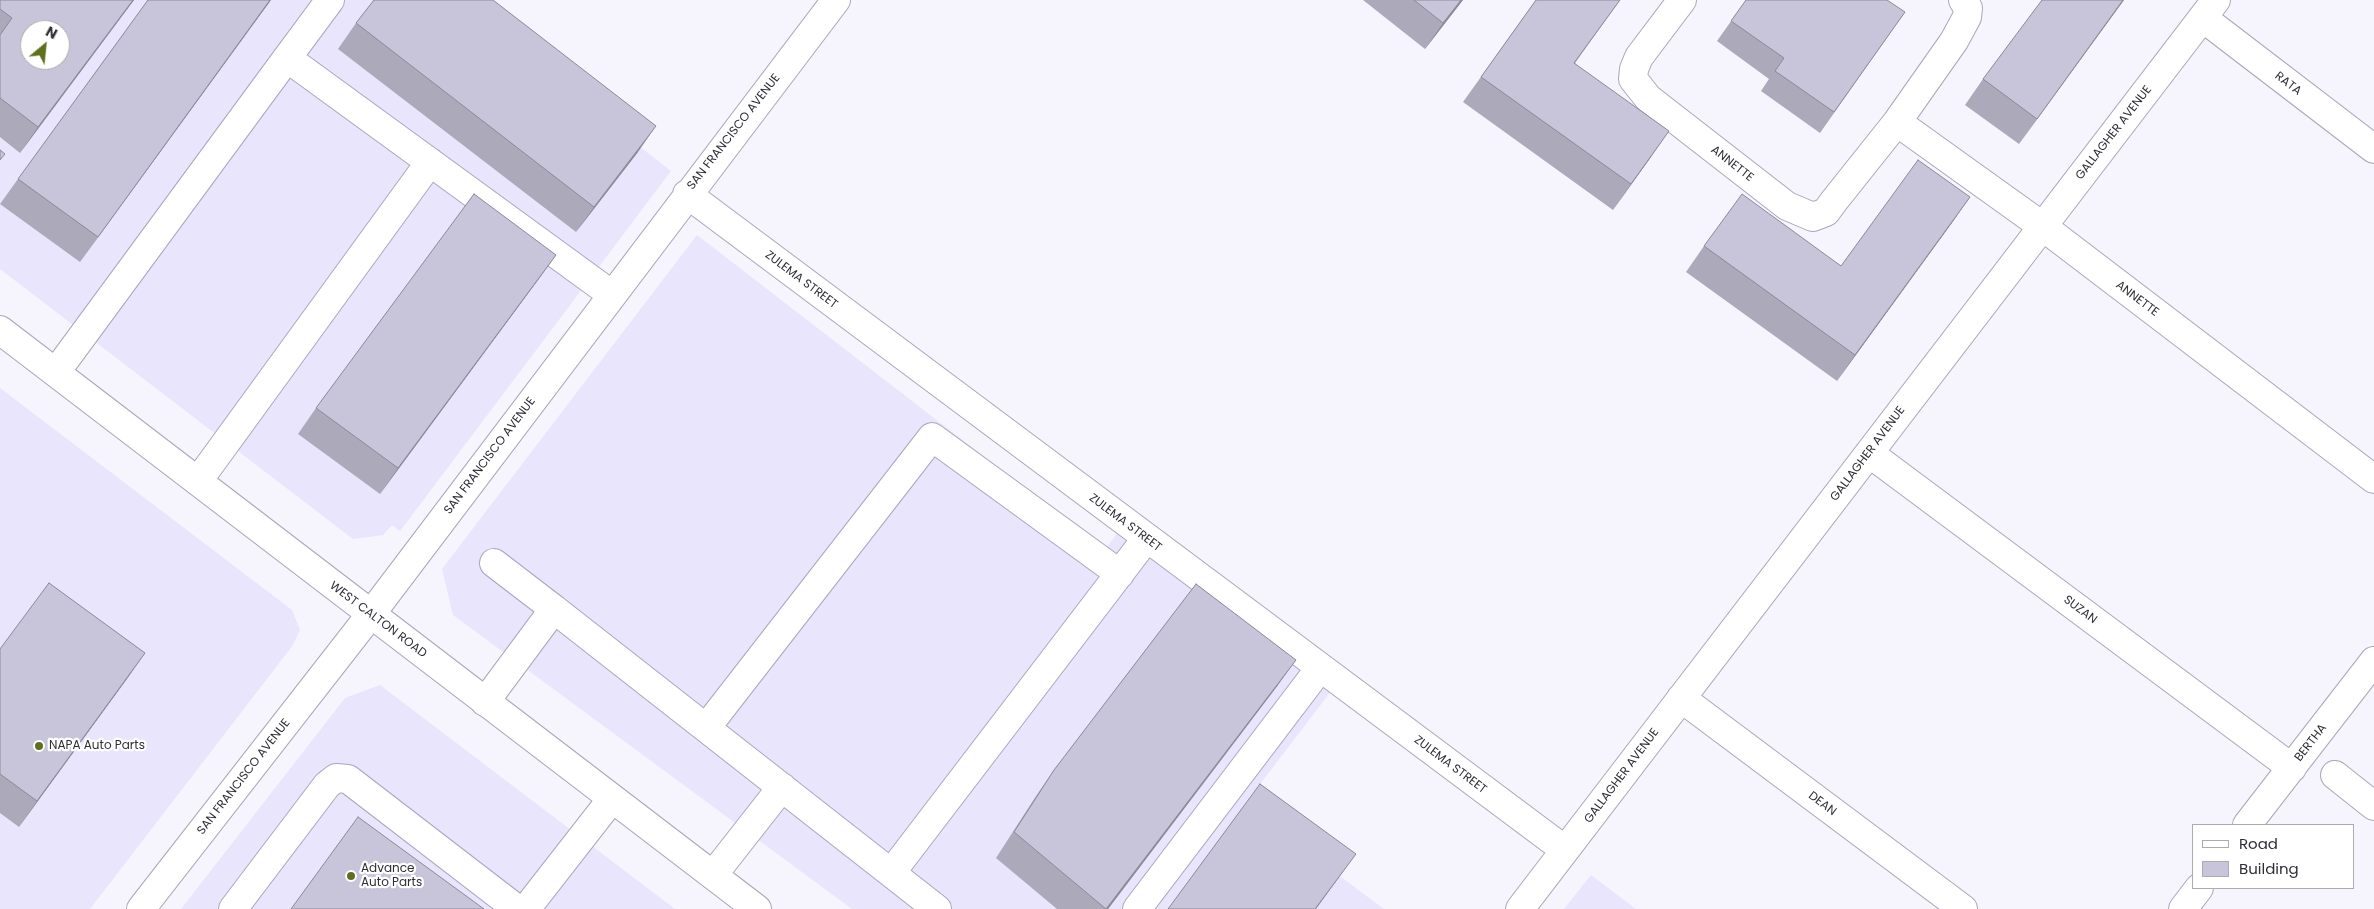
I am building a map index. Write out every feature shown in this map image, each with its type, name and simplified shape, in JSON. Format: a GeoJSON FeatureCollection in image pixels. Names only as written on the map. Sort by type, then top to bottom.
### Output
{"type":"FeatureCollection","features":[{"type":"Feature","properties":{"kind":"street"},"geometry":{"type":"LineString","coordinates":[[56,372],[330,0]]}},
{"type":"Feature","properties":{"kind":"street","name":"SAN FRANCISCO AVENUE"},"geometry":{"type":"LineString","coordinates":[[142,909],[371,614],[611,294],[836,0]]}},
{"type":"Feature","properties":{"kind":"street","name":"ANNETTE"},"geometry":{"type":"LineString","coordinates":[[1682,0],[1639,57],[1634,68],[1633,79],[1648,98],[1786,206],[1814,217],[1826,212],[1897,122],[1964,23],[1968,8],[1963,0]]}},
{"type":"Feature","properties":{"kind":"street","name":"RATA"},"geometry":{"type":"LineString","coordinates":[[2209,9],[2374,150]]}},
{"type":"Feature","properties":{"kind":"street","name":"GALLAGHER AVENUE"},"geometry":{"type":"LineString","coordinates":[[1520,909],[2209,9]]}},
{"type":"Feature","properties":{"kind":"street"},"geometry":{"type":"LineString","coordinates":[[287,58],[611,294]]}},
{"type":"Feature","properties":{"kind":"street","name":"ANNETTE"},"geometry":{"type":"LineString","coordinates":[[1897,122],[2042,226],[2374,479]]}},
{"type":"Feature","properties":{"kind":"street"},"geometry":{"type":"LineString","coordinates":[[198,481],[430,162]]}},
{"type":"Feature","properties":{"kind":"street","name":"ZULEMA STREET"},"geometry":{"type":"LineString","coordinates":[[687,194],[1146,539],[1565,850]]}},
{"type":"Feature","properties":{"kind":"street","name":"WEST CALTON ROAD"},"geometry":{"type":"LineString","coordinates":[[0,330],[611,800],[757,909]]}},
{"type":"Feature","properties":{"kind":"street"},"geometry":{"type":"LineString","coordinates":[[706,728],[932,437],[1120,574]]}},
{"type":"Feature","properties":{"kind":"street","name":"SUZAN"},"geometry":{"type":"LineString","coordinates":[[1869,453],[2292,768]]}},
{"type":"Feature","properties":{"kind":"street"},"geometry":{"type":"LineString","coordinates":[[891,873],[1146,539]]}},
{"type":"Feature","properties":{"kind":"street"},"geometry":{"type":"LineString","coordinates":[[494,563],[937,909]]}},
{"type":"Feature","properties":{"kind":"street"},"geometry":{"type":"LineString","coordinates":[[485,702],[554,609]]}},
{"type":"Feature","properties":{"kind":"street","name":"BERTHA"},"geometry":{"type":"LineString","coordinates":[[2248,824],[2374,661]]}},
{"type":"Feature","properties":{"kind":"street"},"geometry":{"type":"LineString","coordinates":[[1137,909],[1320,668]]}},
{"type":"Feature","properties":{"kind":"street","name":"DEAN"},"geometry":{"type":"LineString","coordinates":[[1681,698],[1963,909]]}},
{"type":"Feature","properties":{"kind":"street"},"geometry":{"type":"LineString","coordinates":[[2335,776],[2374,806]]}},
{"type":"Feature","properties":{"kind":"street"},"geometry":{"type":"LineString","coordinates":[[233,909],[327,785],[336,778],[348,779],[517,909]]}},
{"type":"Feature","properties":{"kind":"street"},"geometry":{"type":"LineString","coordinates":[[713,875],[782,787]]}},
{"type":"Feature","properties":{"kind":"street"},"geometry":{"type":"LineString","coordinates":[[526,909],[611,800]]}},
{"type":"Feature","properties":{"kind":"street"},"geometry":{"type":"LineString","coordinates":[[2183,909],[2198,889]]}},
{"type":"Feature","properties":{"kind":"shaded area"},"geometry":{"type":"Polygon","coordinates":[[[0,0],[450,0],[671,171],[400,531],[392,525],[383,535],[353,539],[0,269],[0,0]]]}},
{"type":"Feature","properties":{"kind":"shaded area"},"geometry":{"type":"Polygon","coordinates":[[[697,235],[1105,550],[1132,513],[1345,673],[1244,805],[1384,909],[852,909],[453,615],[442,569],[697,235]]]}},
{"type":"Feature","properties":{"kind":"shaded area"},"geometry":{"type":"Polygon","coordinates":[[[0,388],[292,610],[300,630],[293,645],[90,909],[0,909],[0,388]]]}},
{"type":"Feature","properties":{"kind":"shaded area"},"geometry":{"type":"Polygon","coordinates":[[[380,685],[675,909],[181,909],[345,698],[380,685]]]}},
{"type":"Feature","properties":{"kind":"shaded area"},"geometry":{"type":"Polygon","coordinates":[[[1591,875],[1636,909],[1564,909],[1591,875]]]}},
{"type":"Feature","properties":{"kind":"building"},"geometry":{"type":"Polygon","coordinates":[[[0,0],[133,0],[38,127],[0,98],[0,35],[12,18],[0,9],[0,0]]]}},
{"type":"Feature","properties":{"kind":"building"},"geometry":{"type":"Polygon","coordinates":[[[148,0],[270,0],[98,237],[18,179],[148,0]]]}},
{"type":"Feature","properties":{"kind":"building"},"geometry":{"type":"Polygon","coordinates":[[[374,0],[493,0],[656,126],[594,207],[356,23],[374,0]]]}},
{"type":"Feature","properties":{"kind":"building"},"geometry":{"type":"Polygon","coordinates":[[[1414,0],[1461,0],[1443,23],[1414,0]]]}},
{"type":"Feature","properties":{"kind":"building"},"geometry":{"type":"Polygon","coordinates":[[[1536,0],[1620,0],[1574,63],[1669,131],[1631,184],[1481,77],[1536,0]]]}},
{"type":"Feature","properties":{"kind":"building"},"geometry":{"type":"Polygon","coordinates":[[[1746,0],[1887,0],[1905,12],[1834,112],[1775,71],[1784,58],[1731,21],[1746,0]]]}},
{"type":"Feature","properties":{"kind":"building"},"geometry":{"type":"Polygon","coordinates":[[[2042,0],[2123,0],[2037,119],[1983,79],[2042,0]]]}},
{"type":"Feature","properties":{"kind":"building"},"geometry":{"type":"Polygon","coordinates":[[[0,150],[5,154],[0,160],[0,150]]]}},
{"type":"Feature","properties":{"kind":"building"},"geometry":{"type":"Polygon","coordinates":[[[1918,160],[1970,197],[1855,355],[1704,246],[1742,194],[1841,266],[1918,160]]]}},
{"type":"Feature","properties":{"kind":"building"},"geometry":{"type":"Polygon","coordinates":[[[474,194],[556,255],[398,468],[316,408],[474,194]]]}},
{"type":"Feature","properties":{"kind":"building","name":"NAPA Auto Parts"},"geometry":{"type":"Polygon","coordinates":[[[49,583],[145,653],[37,801],[0,774],[0,649],[49,583]]]}},
{"type":"Feature","properties":{"kind":"building"},"geometry":{"type":"Polygon","coordinates":[[[1196,584],[1296,660],[1106,909],[1014,832],[1054,770],[1196,584]]]}},
{"type":"Feature","properties":{"kind":"building"},"geometry":{"type":"Polygon","coordinates":[[[1260,784],[1356,854],[1315,909],[1168,909],[1260,784]]]}},
{"type":"Feature","properties":{"kind":"building"},"geometry":{"type":"Polygon","coordinates":[[[358,817],[484,909],[291,909],[358,817]]]}},
{"type":"Feature","properties":{"kind":"place","name":"NAPA Auto Parts"},"geometry":{"type":"Point","coordinates":[39,746]}},
{"type":"Feature","properties":{"kind":"place","name":"Advance Auto Parts"},"geometry":{"type":"Point","coordinates":[351,876]}}]}
